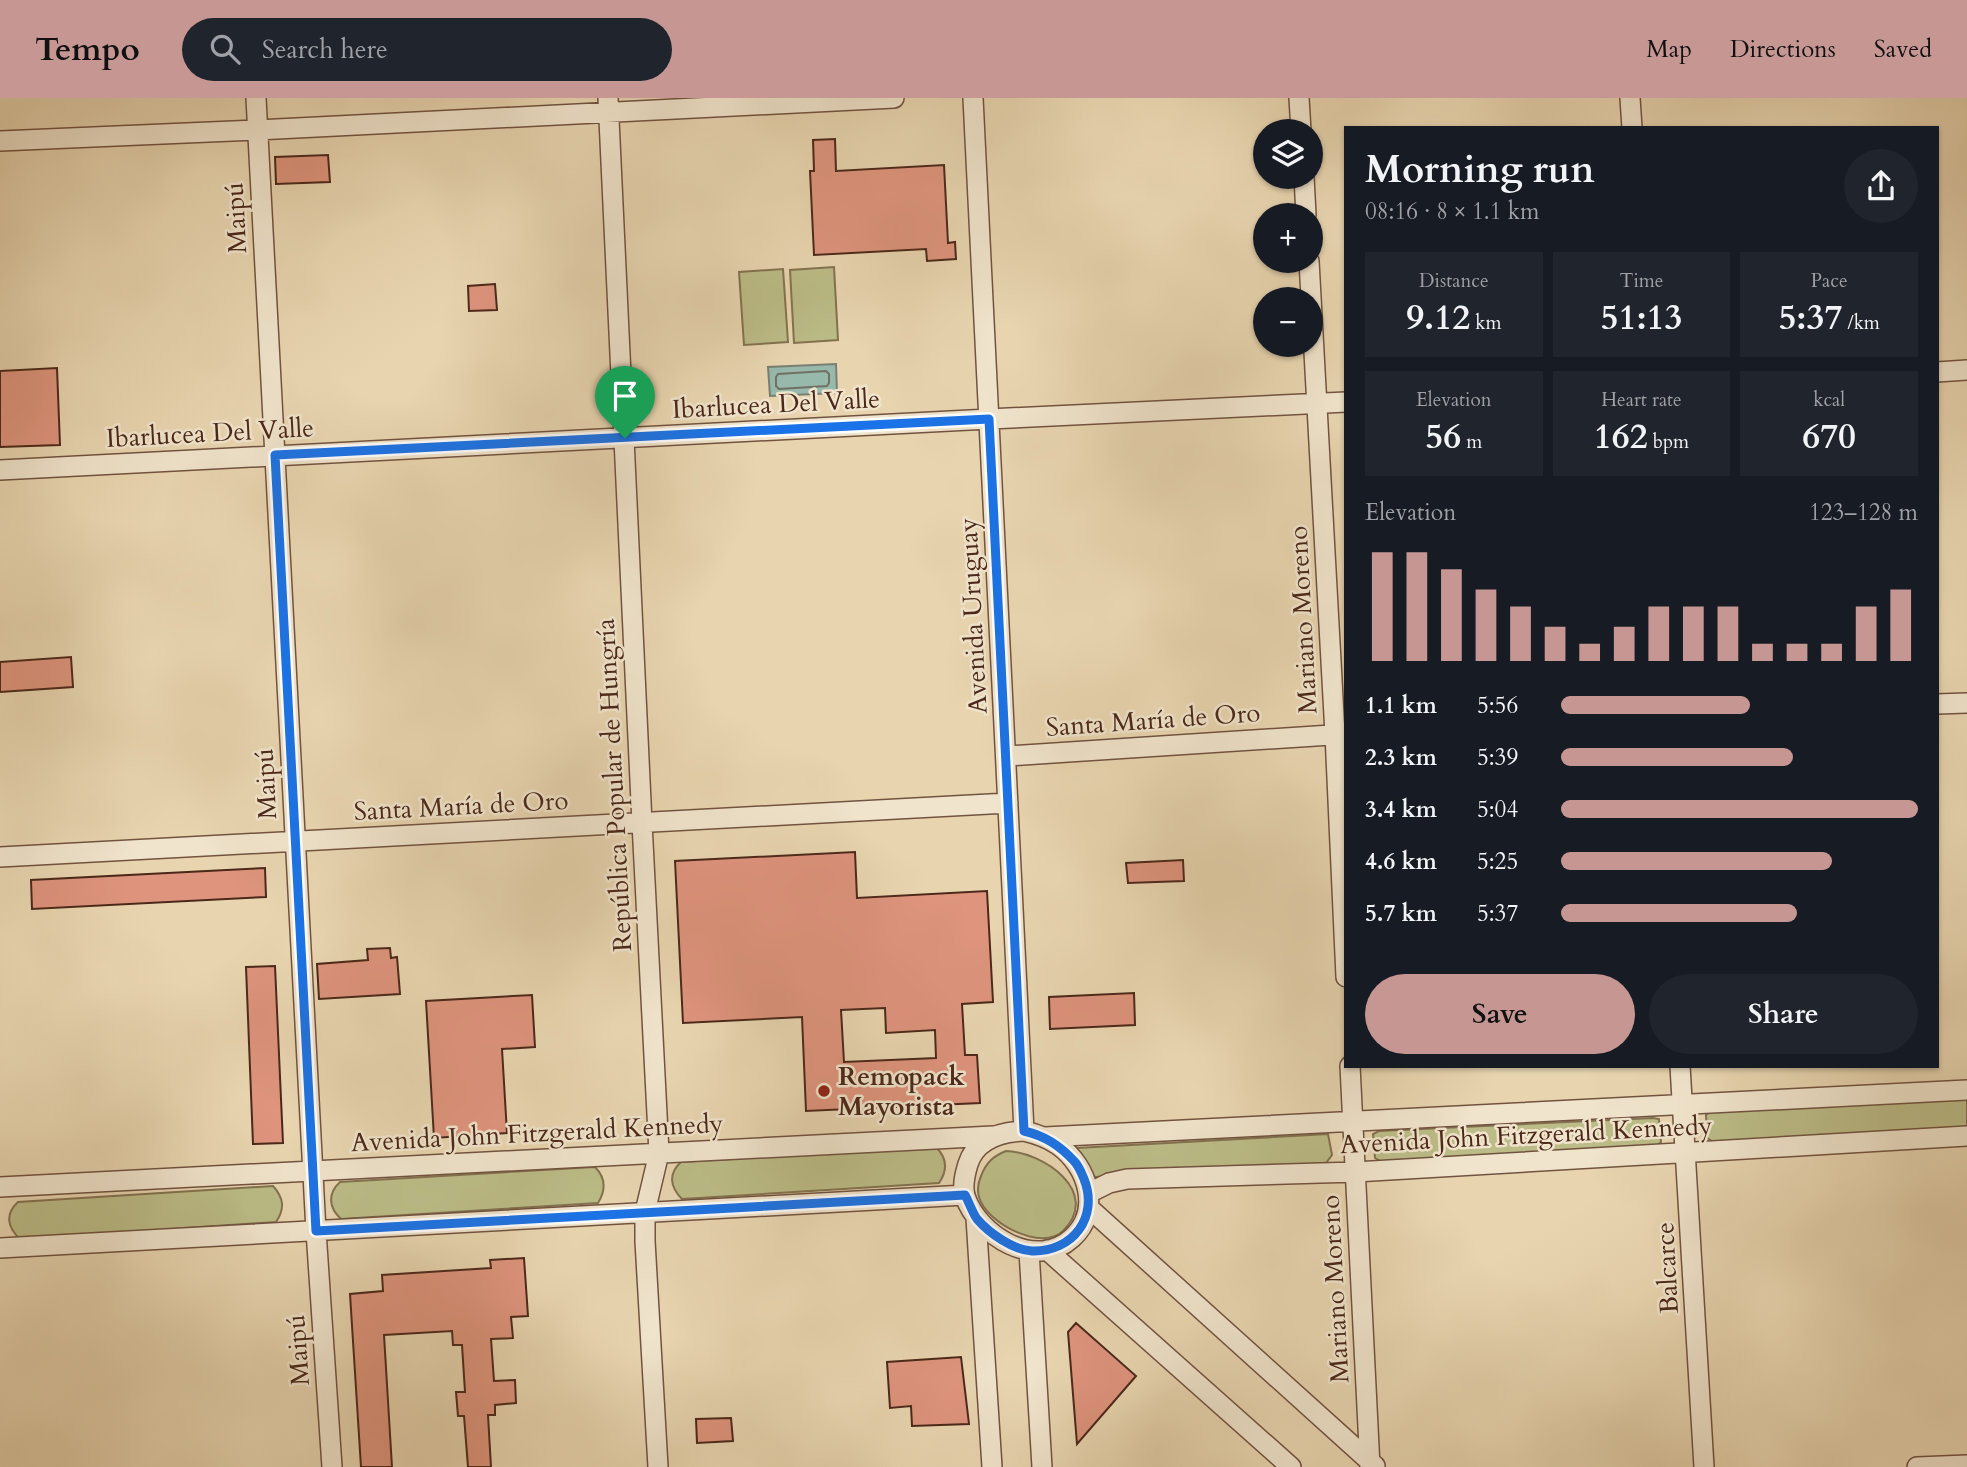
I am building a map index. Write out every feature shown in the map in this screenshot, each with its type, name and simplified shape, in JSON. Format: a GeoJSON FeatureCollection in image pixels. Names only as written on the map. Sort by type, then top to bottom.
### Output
{"type":"FeatureCollection","features":[{"type":"Feature","properties":{"kind":"street","name":"Maipú"},"geometry":{"type":"LineString","coordinates":[[256,98],[316,1231],[332,1467]]}},
{"type":"Feature","properties":{"kind":"street"},"geometry":{"type":"LineString","coordinates":[[0,141],[257,130],[609,105],[894,98]]}},
{"type":"Feature","properties":{"kind":"street","name":"Avenida Uruguay"},"geometry":{"type":"LineString","coordinates":[[973,98],[1024,1131]]}},
{"type":"Feature","properties":{"kind":"street"},"geometry":{"type":"LineString","coordinates":[[1300,98],[1301,119]]}},
{"type":"Feature","properties":{"kind":"street"},"geometry":{"type":"LineString","coordinates":[[1630,98],[1632,126]]}},
{"type":"Feature","properties":{"kind":"street","name":"República Popular de Hungría"},"geometry":{"type":"LineString","coordinates":[[609,105],[659,1153],[645,1212],[658,1467]]}},
{"type":"Feature","properties":{"kind":"street","name":"Mariano Moreno"},"geometry":{"type":"LineString","coordinates":[[1310,273],[1340,734],[1344,895]]}},
{"type":"Feature","properties":{"kind":"street"},"geometry":{"type":"LineString","coordinates":[[1939,372],[1967,370]]}},
{"type":"Feature","properties":{"kind":"street","name":"Ibarlucea Del Valle"},"geometry":{"type":"LineString","coordinates":[[0,470],[1344,402]]}},
{"type":"Feature","properties":{"kind":"street"},"geometry":{"type":"LineString","coordinates":[[1939,704],[1967,703]]}},
{"type":"Feature","properties":{"kind":"street","name":"Santa María de Oro"},"geometry":{"type":"LineString","coordinates":[[1007,756],[1340,734]]}},
{"type":"Feature","properties":{"kind":"street","name":"Santa María de Oro"},"geometry":{"type":"LineString","coordinates":[[0,858],[1008,803]]}},
{"type":"Feature","properties":{"kind":"street","name":"Mariano Moreno"},"geometry":{"type":"LineString","coordinates":[[1350,1068],[1371,1465]]}},
{"type":"Feature","properties":{"kind":"street","name":"Balcarce"},"geometry":{"type":"LineString","coordinates":[[1680,1068],[1704,1467]]}},
{"type":"Feature","properties":{"kind":"street","name":"Avenida John Fitzgerald Kennedy"},"geometry":{"type":"LineString","coordinates":[[1045,1137],[1967,1090]]}},
{"type":"Feature","properties":{"kind":"street"},"geometry":{"type":"LineString","coordinates":[[1038,1251],[1062,1245],[1073,1237],[1084,1223],[1089,1200],[1079,1167],[1061,1147],[1045,1137],[1024,1131],[993,1136],[979,1146],[970,1158],[964,1178],[965,1195],[976,1218],[1004,1241],[1038,1251],[1291,1467]]}},
{"type":"Feature","properties":{"kind":"street","name":"Avenida John Fitzgerald Kennedy"},"geometry":{"type":"LineString","coordinates":[[0,1187],[993,1136]]}},
{"type":"Feature","properties":{"kind":"street","name":"Avenida John Fitzgerald Kennedy"},"geometry":{"type":"LineString","coordinates":[[1089,1200],[1109,1183],[1127,1179],[1355,1172],[1967,1136]]}},
{"type":"Feature","properties":{"kind":"street"},"geometry":{"type":"LineString","coordinates":[[0,1248],[965,1195]]}},
{"type":"Feature","properties":{"kind":"street"},"geometry":{"type":"LineString","coordinates":[[1089,1200],[1371,1465]]}},
{"type":"Feature","properties":{"kind":"street"},"geometry":{"type":"LineString","coordinates":[[976,1218],[992,1467]]}},
{"type":"Feature","properties":{"kind":"street"},"geometry":{"type":"LineString","coordinates":[[1038,1251],[1042,1467]]}},
{"type":"Feature","properties":{"kind":"street"},"geometry":{"type":"LineString","coordinates":[[1917,1467],[1967,1465]]}},
{"type":"Feature","properties":{"kind":"green space"},"geometry":{"type":"Polygon","coordinates":[[[834,267],[838,340],[794,343],[790,270],[834,267]]]}},
{"type":"Feature","properties":{"kind":"green space"},"geometry":{"type":"Polygon","coordinates":[[[783,269],[788,342],[744,345],[739,272],[783,269]]]}},
{"type":"Feature","properties":{"kind":"green space"},"geometry":{"type":"Polygon","coordinates":[[[1967,1099],[1967,1128],[1714,1142],[1707,1138],[1706,1115],[1711,1111],[1967,1099]]]}},
{"type":"Feature","properties":{"kind":"green space"},"geometry":{"type":"Polygon","coordinates":[[[1659,1119],[1661,1142],[1655,1147],[1382,1162],[1375,1158],[1373,1134],[1379,1131],[1659,1119]]]}},
{"type":"Feature","properties":{"kind":"green space"},"geometry":{"type":"Polygon","coordinates":[[[1328,1134],[1332,1155],[1326,1163],[1095,1177],[1076,1153],[1077,1148],[1328,1134]]]}},
{"type":"Feature","properties":{"kind":"green space"},"geometry":{"type":"Polygon","coordinates":[[[936,1147],[945,1164],[939,1183],[682,1199],[672,1180],[674,1171],[681,1162],[936,1147]]]}},
{"type":"Feature","properties":{"kind":"green space"},"geometry":{"type":"Polygon","coordinates":[[[1006,1151],[1036,1158],[1051,1166],[1072,1189],[1076,1202],[1073,1216],[1063,1231],[1054,1237],[1042,1238],[1016,1232],[1003,1225],[984,1207],[978,1192],[981,1176],[990,1160],[1006,1151]]]}},
{"type":"Feature","properties":{"kind":"green space"},"geometry":{"type":"Polygon","coordinates":[[[595,1167],[604,1184],[598,1203],[341,1219],[331,1201],[333,1191],[340,1182],[595,1167]]]}},
{"type":"Feature","properties":{"kind":"green space"},"geometry":{"type":"Polygon","coordinates":[[[273,1186],[282,1204],[276,1222],[20,1239],[12,1230],[9,1220],[11,1211],[18,1202],[273,1186]]]}},
{"type":"Feature","properties":{"kind":"water"},"geometry":{"type":"Polygon","coordinates":[[[836,364],[837,393],[770,396],[768,367],[836,364]]]}},
{"type":"Feature","properties":{"kind":"building"},"geometry":{"type":"Polygon","coordinates":[[[835,139],[836,171],[944,165],[948,243],[955,242],[956,259],[927,261],[926,249],[814,255],[810,171],[814,171],[813,140],[835,139]]]}},
{"type":"Feature","properties":{"kind":"building"},"geometry":{"type":"Polygon","coordinates":[[[328,155],[330,182],[276,184],[275,157],[328,155]]]}},
{"type":"Feature","properties":{"kind":"building"},"geometry":{"type":"Polygon","coordinates":[[[495,284],[497,310],[469,311],[468,286],[495,284]]]}},
{"type":"Feature","properties":{"kind":"building"},"geometry":{"type":"Polygon","coordinates":[[[57,368],[60,445],[0,447],[0,371],[57,368]]]}},
{"type":"Feature","properties":{"kind":"building"},"geometry":{"type":"Polygon","coordinates":[[[71,657],[73,687],[0,692],[0,662],[71,657]]]}},
{"type":"Feature","properties":{"kind":"building"},"geometry":{"type":"Polygon","coordinates":[[[855,852],[857,898],[987,891],[993,1002],[962,1004],[965,1055],[977,1055],[980,1103],[806,1111],[802,1017],[683,1023],[675,861],[855,852]],[[885,1008],[841,1010],[844,1062],[936,1058],[935,1030],[886,1033],[885,1008]]]}},
{"type":"Feature","properties":{"kind":"building"},"geometry":{"type":"Polygon","coordinates":[[[1183,860],[1184,881],[1128,883],[1126,863],[1183,860]]]}},
{"type":"Feature","properties":{"kind":"building"},"geometry":{"type":"Polygon","coordinates":[[[265,868],[266,897],[32,909],[31,880],[265,868]]]}},
{"type":"Feature","properties":{"kind":"building"},"geometry":{"type":"Polygon","coordinates":[[[390,948],[391,958],[397,957],[400,994],[319,999],[317,964],[368,960],[367,949],[390,948]]]}},
{"type":"Feature","properties":{"kind":"building"},"geometry":{"type":"Polygon","coordinates":[[[275,966],[283,1143],[253,1144],[246,967],[275,966]]]}},
{"type":"Feature","properties":{"kind":"building"},"geometry":{"type":"Polygon","coordinates":[[[1134,993],[1135,1025],[1050,1029],[1049,997],[1134,993]]]}},
{"type":"Feature","properties":{"kind":"building"},"geometry":{"type":"Polygon","coordinates":[[[532,995],[535,1047],[502,1049],[507,1133],[434,1138],[426,1001],[532,995]]]}},
{"type":"Feature","properties":{"kind":"building"},"geometry":{"type":"Polygon","coordinates":[[[524,1258],[528,1316],[511,1317],[513,1338],[491,1339],[494,1381],[515,1380],[516,1403],[495,1405],[495,1415],[488,1415],[491,1467],[468,1467],[464,1416],[458,1416],[456,1392],[465,1392],[462,1345],[453,1345],[452,1331],[384,1335],[392,1467],[361,1467],[350,1294],[383,1291],[382,1275],[491,1268],[490,1260],[524,1258]]]}},
{"type":"Feature","properties":{"kind":"building"},"geometry":{"type":"Polygon","coordinates":[[[1076,1323],[1136,1376],[1077,1444],[1068,1332],[1076,1323]]]}},
{"type":"Feature","properties":{"kind":"building"},"geometry":{"type":"Polygon","coordinates":[[[961,1357],[969,1424],[912,1426],[911,1406],[890,1408],[887,1362],[961,1357]]]}},
{"type":"Feature","properties":{"kind":"building"},"geometry":{"type":"Polygon","coordinates":[[[731,1418],[733,1441],[697,1443],[696,1419],[731,1418]]]}},
{"type":"Feature","properties":{"kind":"place","name":"Remopack Mayorista"},"geometry":{"type":"Point","coordinates":[824,1091]}},
{"type":"Feature","properties":{"kind":"route"},"geometry":{"type":"LineString","coordinates":[[989,419],[1024,1131],[1045,1137],[1061,1147],[1079,1167],[1090,1193],[1084,1223],[1073,1237],[1062,1245],[1048,1250],[1029,1251],[1004,1241],[976,1218],[965,1195],[316,1231],[275,455],[625,438],[989,419]]}}]}
